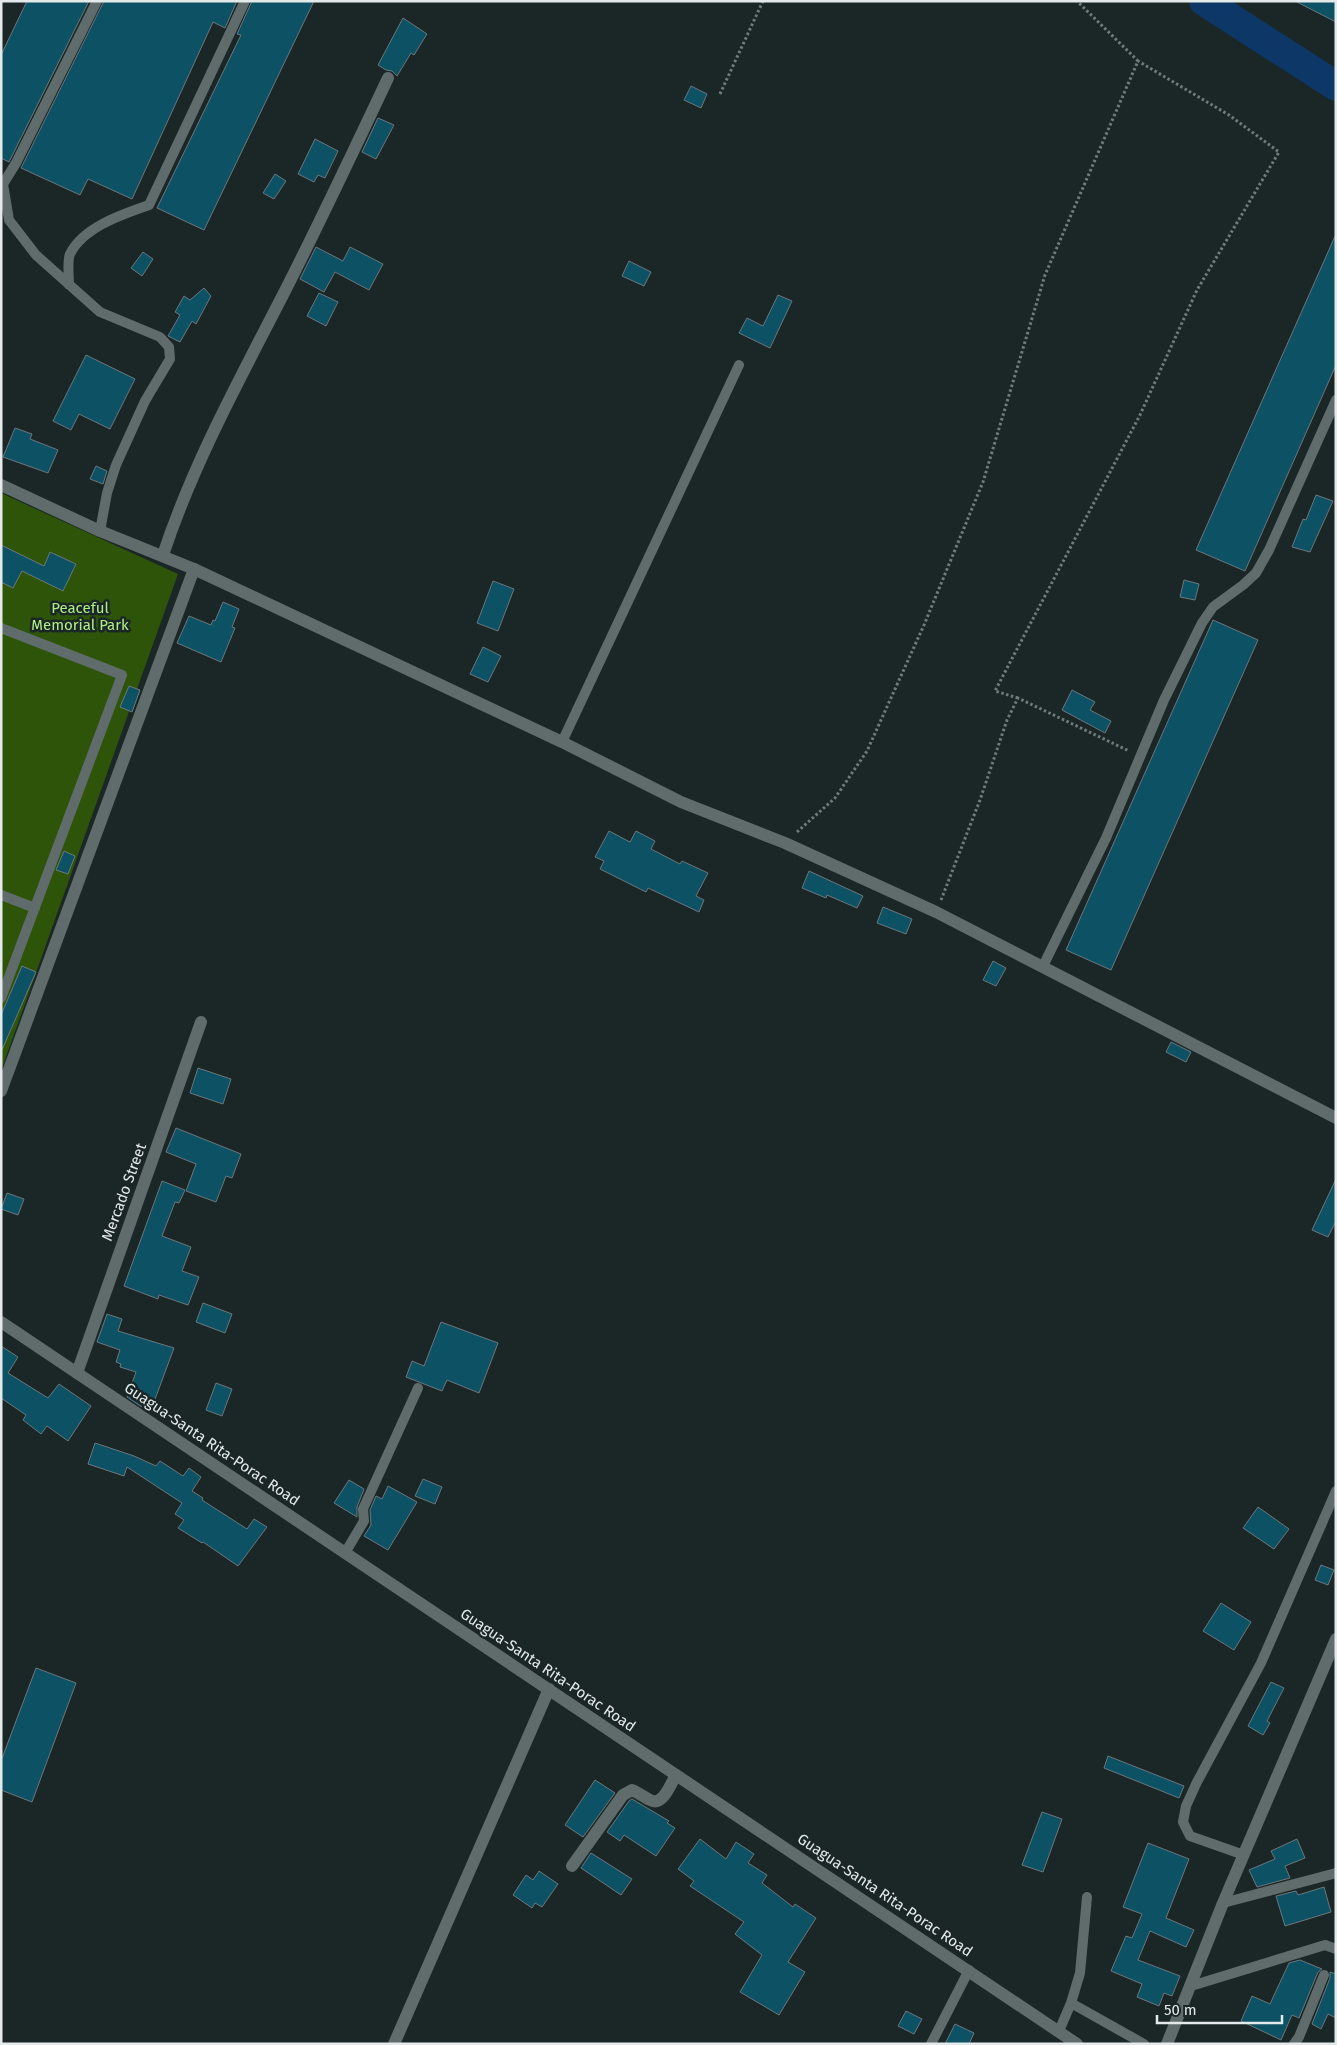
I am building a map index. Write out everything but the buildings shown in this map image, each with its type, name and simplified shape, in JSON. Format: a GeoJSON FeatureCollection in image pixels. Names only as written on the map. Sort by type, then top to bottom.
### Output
{"type":"FeatureCollection","features":[{"type":"Feature","properties":{"kind":"street"},"geometry":{"type":"LineString","coordinates":[[163,556],[178,509],[211,436],[288,284],[388,78]]}},
{"type":"Feature","properties":{"kind":"street"},"geometry":{"type":"LineString","coordinates":[[1,485],[100,531],[194,569],[562,742],[681,802],[785,843],[936,912],[1336,1118]]}},
{"type":"Feature","properties":{"kind":"street"},"geometry":{"type":"LineString","coordinates":[[1,1091],[194,569]]}},
{"type":"Feature","properties":{"kind":"street","name":"Mercado Street"},"geometry":{"type":"LineString","coordinates":[[77,1373],[201,1022]]}},
{"type":"Feature","properties":{"kind":"street","name":"Guagua-Santa Rita-Porac Road"},"geometry":{"type":"LineString","coordinates":[[1,1322],[969,1970],[1066,2039]]}},
{"type":"Feature","properties":{"kind":"street"},"geometry":{"type":"LineString","coordinates":[[1167,2044],[1223,1903],[1336,1639]]}},
{"type":"Feature","properties":{"kind":"street"},"geometry":{"type":"LineString","coordinates":[[394,2044],[549,1689]]}},
{"type":"Feature","properties":{"kind":"street"},"geometry":{"type":"LineString","coordinates":[[572,1866],[623,1795],[632,1790],[651,1802],[657,1802],[662,1799],[676,1775]]}},
{"type":"Feature","properties":{"kind":"lane"},"geometry":{"type":"LineString","coordinates":[[97,1],[16,163],[3,184],[9,220],[36,255],[100,312],[160,337],[169,347],[170,359],[145,402],[116,465],[107,493],[100,531]]}},
{"type":"Feature","properties":{"kind":"lane"},"geometry":{"type":"LineString","coordinates":[[69,285],[70,254],[86,235],[109,220],[149,205],[245,1]]}},
{"type":"Feature","properties":{"kind":"lane"},"geometry":{"type":"LineString","coordinates":[[562,742],[739,365]]}},
{"type":"Feature","properties":{"kind":"lane"},"geometry":{"type":"LineString","coordinates":[[1043,966],[1106,838],[1164,700],[1202,623],[1213,606],[1243,585],[1256,573],[1270,550],[1336,400]]}},
{"type":"Feature","properties":{"kind":"lane"},"geometry":{"type":"LineString","coordinates":[[1,628],[122,675],[1,998]]}},
{"type":"Feature","properties":{"kind":"lane"},"geometry":{"type":"LineString","coordinates":[[1,896],[35,908]]}},
{"type":"Feature","properties":{"kind":"lane"},"geometry":{"type":"LineString","coordinates":[[345,1553],[364,1521],[363,1509],[418,1388]]}},
{"type":"Feature","properties":{"kind":"lane"},"geometry":{"type":"LineString","coordinates":[[1244,1854],[1190,1836],[1183,1822],[1186,1806],[1261,1663],[1336,1491]]}},
{"type":"Feature","properties":{"kind":"lane"},"geometry":{"type":"LineString","coordinates":[[1223,1903],[1336,1874]]}},
{"type":"Feature","properties":{"kind":"lane"},"geometry":{"type":"LineString","coordinates":[[1066,2039],[1071,2003],[1080,1973],[1087,1897]]}},
{"type":"Feature","properties":{"kind":"lane"},"geometry":{"type":"LineString","coordinates":[[1191,1986],[1325,1945],[1336,1949]]}},
{"type":"Feature","properties":{"kind":"lane"},"geometry":{"type":"LineString","coordinates":[[932,2044],[969,1970]]}},
{"type":"Feature","properties":{"kind":"lane"},"geometry":{"type":"LineString","coordinates":[[1294,2044],[1299,2037],[1324,1975]]}},
{"type":"Feature","properties":{"kind":"lane"},"geometry":{"type":"LineString","coordinates":[[1071,2003],[1144,2044]]}},
{"type":"Feature","properties":{"kind":"path"},"geometry":{"type":"LineString","coordinates":[[720,94],[763,1]]}},
{"type":"Feature","properties":{"kind":"path"},"geometry":{"type":"LineString","coordinates":[[1077,1],[1138,61],[1229,115],[1279,152],[1197,290],[1140,415],[995,691],[1018,698],[1140,756]]}},
{"type":"Feature","properties":{"kind":"path"},"geometry":{"type":"LineString","coordinates":[[785,843],[836,798],[867,751],[924,625],[983,482],[1045,276],[1138,61]]}},
{"type":"Feature","properties":{"kind":"path"},"geometry":{"type":"LineString","coordinates":[[936,912],[980,800],[1007,720],[1018,698]]}},
{"type":"Feature","properties":{"kind":"green space","name":"Peaceful Memorial Park"},"geometry":{"type":"Polygon","coordinates":[[[1,493],[178,574],[1,1071],[1,493]]]}},
{"type":"Feature","properties":{"kind":"waterway"},"geometry":{"type":"LineString","coordinates":[[1204,1],[1336,86]]}}]}
